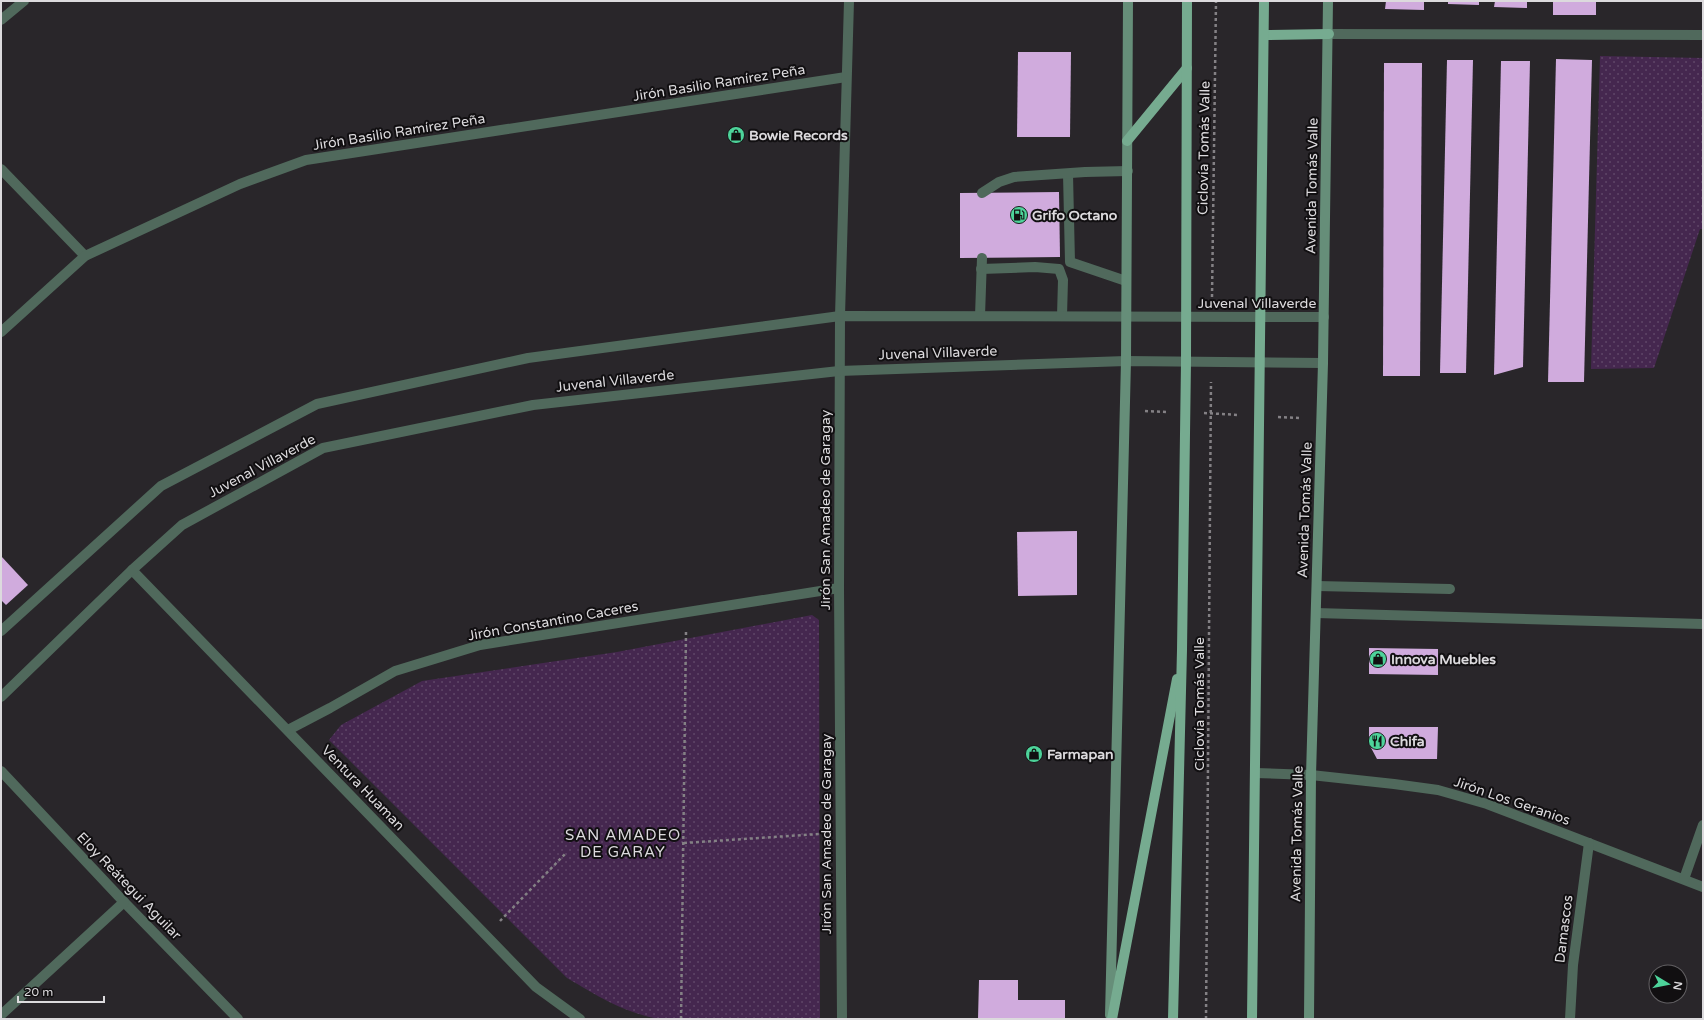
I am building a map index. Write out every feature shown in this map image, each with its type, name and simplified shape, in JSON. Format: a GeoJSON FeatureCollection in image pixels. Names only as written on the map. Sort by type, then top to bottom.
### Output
{"type":"FeatureCollection","features":[{"type":"Feature","properties":{"kind":"main road"},"geometry":{"type":"LineString","coordinates":[[1111,1019],[1126,361],[1128,1]]}},
{"type":"Feature","properties":{"kind":"main road"},"geometry":{"type":"LineString","coordinates":[[1173,1019],[1186,412],[1187,1]]}},
{"type":"Feature","properties":{"kind":"main road"},"geometry":{"type":"LineString","coordinates":[[1252,1019],[1264,1]]}},
{"type":"Feature","properties":{"kind":"main road","name":"Avenida Tomás Valle"},"geometry":{"type":"LineString","coordinates":[[1309,1019],[1311,775],[1322,418],[1329,34],[1328,1]]}},
{"type":"Feature","properties":{"kind":"main road"},"geometry":{"type":"LineString","coordinates":[[1264,35],[1329,34]]}},
{"type":"Feature","properties":{"kind":"main road"},"geometry":{"type":"LineString","coordinates":[[1127,141],[1187,68]]}},
{"type":"Feature","properties":{"kind":"main road"},"geometry":{"type":"LineString","coordinates":[[1111,1019],[1182,650]]}},
{"type":"Feature","properties":{"kind":"street"},"geometry":{"type":"LineString","coordinates":[[1,20],[24,1]]}},
{"type":"Feature","properties":{"kind":"street","name":"Jirón San Amadeo de Garagay"},"geometry":{"type":"LineString","coordinates":[[842,1019],[839,370],[849,1]]}},
{"type":"Feature","properties":{"kind":"street"},"geometry":{"type":"LineString","coordinates":[[1329,34],[1703,35]]}},
{"type":"Feature","properties":{"kind":"street","name":"Jirón Basilio Ramírez Peña"},"geometry":{"type":"LineString","coordinates":[[1,332],[85,256],[240,184],[306,160],[846,78]]}},
{"type":"Feature","properties":{"kind":"street"},"geometry":{"type":"LineString","coordinates":[[1,170],[85,256]]}},
{"type":"Feature","properties":{"kind":"street"},"geometry":{"type":"LineString","coordinates":[[982,193],[999,182],[1014,177],[1128,171]]}},
{"type":"Feature","properties":{"kind":"street"},"geometry":{"type":"LineString","coordinates":[[1068,174],[1070,262]]}},
{"type":"Feature","properties":{"kind":"street"},"geometry":{"type":"LineString","coordinates":[[980,316],[982,258]]}},
{"type":"Feature","properties":{"kind":"street"},"geometry":{"type":"LineString","coordinates":[[1070,262],[1126,281]]}},
{"type":"Feature","properties":{"kind":"street"},"geometry":{"type":"LineString","coordinates":[[982,269],[1035,267],[1059,269],[1070,262]]}},
{"type":"Feature","properties":{"kind":"street"},"geometry":{"type":"LineString","coordinates":[[1059,269],[1063,280],[1062,316]]}},
{"type":"Feature","properties":{"kind":"street","name":"Juvenal Villaverde"},"geometry":{"type":"LineString","coordinates":[[1,631],[161,486],[317,404],[528,358],[840,316],[1324,317]]}},
{"type":"Feature","properties":{"kind":"street","name":"Juvenal Villaverde"},"geometry":{"type":"LineString","coordinates":[[1,697],[132,570],[182,525],[322,448],[533,405],[839,370],[1126,361],[1323,364]]}},
{"type":"Feature","properties":{"kind":"street","name":"Ventura Huaman"},"geometry":{"type":"LineString","coordinates":[[132,570],[536,987],[580,1019]]}},
{"type":"Feature","properties":{"kind":"street"},"geometry":{"type":"LineString","coordinates":[[1317,586],[1450,589]]}},
{"type":"Feature","properties":{"kind":"street","name":"Jirón Constantino Caceres"},"geometry":{"type":"LineString","coordinates":[[288,730],[330,708],[394,671],[480,645],[839,588]]}},
{"type":"Feature","properties":{"kind":"street"},"geometry":{"type":"LineString","coordinates":[[1316,613],[1703,624]]}},
{"type":"Feature","properties":{"kind":"street","name":"Eloy Reátegui Aguilar"},"geometry":{"type":"LineString","coordinates":[[1,770],[124,902],[238,1019]]}},
{"type":"Feature","properties":{"kind":"street","name":"Jirón Los Geranios"},"geometry":{"type":"LineString","coordinates":[[1255,773],[1311,775],[1438,790],[1487,804],[1703,887]]}},
{"type":"Feature","properties":{"kind":"street"},"geometry":{"type":"LineString","coordinates":[[1684,879],[1703,825]]}},
{"type":"Feature","properties":{"kind":"street","name":"Damascos"},"geometry":{"type":"LineString","coordinates":[[1570,1019],[1573,965],[1588,843]]}},
{"type":"Feature","properties":{"kind":"street"},"geometry":{"type":"LineString","coordinates":[[1,1016],[124,902]]}},
{"type":"Feature","properties":{"kind":"path","name":"Ciclovía Tomás Valle"},"geometry":{"type":"LineString","coordinates":[[1212,296],[1216,1]]}},
{"type":"Feature","properties":{"kind":"path","name":"Ciclovía Tomás Valle"},"geometry":{"type":"LineString","coordinates":[[1206,1019],[1211,390]]}},
{"type":"Feature","properties":{"kind":"path"},"geometry":{"type":"LineString","coordinates":[[1125,410],[1322,418]]}},
{"type":"Feature","properties":{"kind":"path"},"geometry":{"type":"LineString","coordinates":[[681,1019],[686,613]]}},
{"type":"Feature","properties":{"kind":"path"},"geometry":{"type":"LineString","coordinates":[[684,843],[820,834]]}},
{"type":"Feature","properties":{"kind":"path"},"geometry":{"type":"LineString","coordinates":[[485,934],[505,916],[566,853]]}},
{"type":"Feature","properties":{"kind":"shaded area"},"geometry":{"type":"Polygon","coordinates":[[[1600,56],[1703,58],[1703,229],[1700,229],[1654,368],[1591,369],[1600,56]]]}},
{"type":"Feature","properties":{"kind":"shaded area"},"geometry":{"type":"Polygon","coordinates":[[[812,615],[819,620],[820,1019],[660,1019],[635,1013],[623,1008],[567,978],[329,740],[341,725],[422,681],[617,652],[812,615]]]}},
{"type":"Feature","properties":{"kind":"building"},"geometry":{"type":"Polygon","coordinates":[[[1386,1],[1424,1],[1424,10],[1385,9],[1386,1]]]}},
{"type":"Feature","properties":{"kind":"building"},"geometry":{"type":"Polygon","coordinates":[[[1448,1],[1479,1],[1479,5],[1448,4],[1448,1]]]}},
{"type":"Feature","properties":{"kind":"building"},"geometry":{"type":"Polygon","coordinates":[[[1495,1],[1527,1],[1527,8],[1494,7],[1495,1]]]}},
{"type":"Feature","properties":{"kind":"building"},"geometry":{"type":"Polygon","coordinates":[[[1553,1],[1596,1],[1596,15],[1553,15],[1553,1]]]}},
{"type":"Feature","properties":{"kind":"building"},"geometry":{"type":"Polygon","coordinates":[[[1018,52],[1071,52],[1070,137],[1017,137],[1018,52]]]}},
{"type":"Feature","properties":{"kind":"building"},"geometry":{"type":"Polygon","coordinates":[[[1556,59],[1592,60],[1584,382],[1548,382],[1556,59]]]}},
{"type":"Feature","properties":{"kind":"building"},"geometry":{"type":"Polygon","coordinates":[[[1447,60],[1473,60],[1466,373],[1440,373],[1447,60]]]}},
{"type":"Feature","properties":{"kind":"building"},"geometry":{"type":"Polygon","coordinates":[[[1501,61],[1530,61],[1523,367],[1494,375],[1501,61]]]}},
{"type":"Feature","properties":{"kind":"building"},"geometry":{"type":"Polygon","coordinates":[[[1384,63],[1422,63],[1420,376],[1383,376],[1384,63]]]}},
{"type":"Feature","properties":{"kind":"building"},"geometry":{"type":"Polygon","coordinates":[[[1059,192],[1060,257],[960,258],[960,193],[1059,192]]]}},
{"type":"Feature","properties":{"kind":"building"},"geometry":{"type":"Polygon","coordinates":[[[1077,531],[1077,595],[1018,596],[1017,532],[1077,531]]]}},
{"type":"Feature","properties":{"kind":"building"},"geometry":{"type":"Polygon","coordinates":[[[1,556],[28,585],[6,605],[1,600],[1,556]]]}},
{"type":"Feature","properties":{"kind":"building"},"geometry":{"type":"Polygon","coordinates":[[[1369,648],[1438,649],[1438,675],[1369,674],[1369,648]]]}},
{"type":"Feature","properties":{"kind":"building"},"geometry":{"type":"Polygon","coordinates":[[[1369,727],[1438,727],[1437,759],[1377,759],[1369,744],[1369,727]]]}},
{"type":"Feature","properties":{"kind":"building"},"geometry":{"type":"Polygon","coordinates":[[[979,980],[1018,980],[1018,1000],[1065,1000],[1065,1019],[978,1019],[979,980]]]}},
{"type":"Feature","properties":{"kind":"place","name":"Bowie Records"},"geometry":{"type":"Point","coordinates":[736,135]}},
{"type":"Feature","properties":{"kind":"place","name":"Grifo Octano"},"geometry":{"type":"Point","coordinates":[1019,215]}},
{"type":"Feature","properties":{"kind":"place","name":"Innova Muebles"},"geometry":{"type":"Point","coordinates":[1378,659]}},
{"type":"Feature","properties":{"kind":"place","name":"Chifa"},"geometry":{"type":"Point","coordinates":[1377,741]}},
{"type":"Feature","properties":{"kind":"place","name":"Farmapan"},"geometry":{"type":"Point","coordinates":[1034,754]}},
{"type":"Feature","properties":{"kind":"district","name":"SAN AMADEO DE GARAY"},"geometry":{"type":"Point","coordinates":[623,844]}}]}
